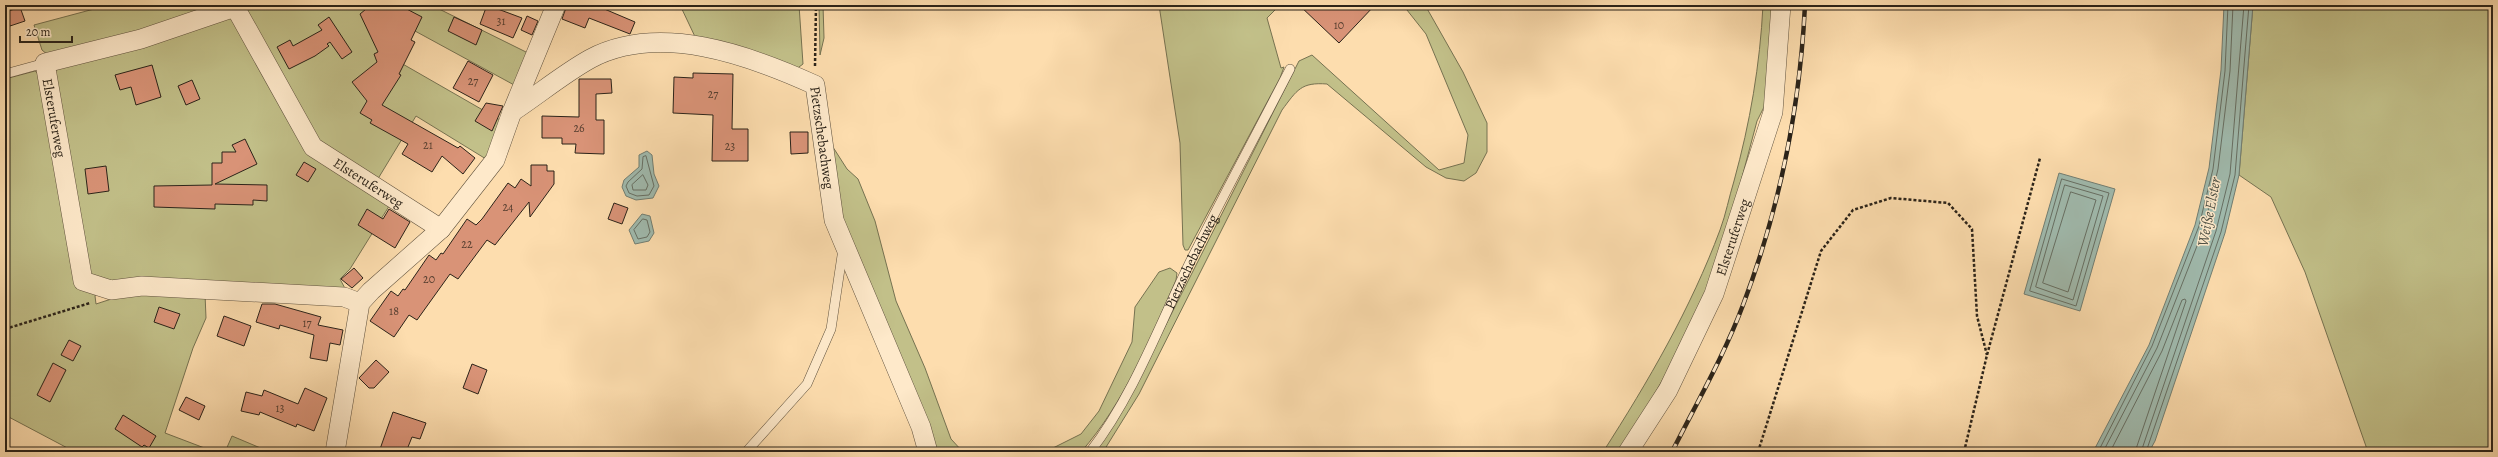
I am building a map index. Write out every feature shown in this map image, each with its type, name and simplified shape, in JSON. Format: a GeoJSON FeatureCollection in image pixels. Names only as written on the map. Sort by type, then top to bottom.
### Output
{"type":"FeatureCollection","features":[{"type":"Feature","properties":{"kind":"street"},"geometry":{"type":"LineString","coordinates":[[335,452],[360,303],[371,291],[441,229],[495,160],[512,112],[556,5]]}},
{"type":"Feature","properties":{"kind":"street","name":"Elsteruferweg"},"geometry":{"type":"LineString","coordinates":[[1628,452],[1668,390],[1717,286],[1773,112],[1781,5]]}},
{"type":"Feature","properties":{"kind":"street","name":"Elsteruferweg"},"geometry":{"type":"LineString","coordinates":[[360,303],[344,297],[142,286],[111,290],[83,281],[45,63],[141,39],[236,6],[313,147],[441,229]]}},
{"type":"Feature","properties":{"kind":"street","name":"Pietzschebachweg"},"geometry":{"type":"LineString","coordinates":[[512,112],[590,59],[624,46],[656,42],[678,43],[728,53],[763,63],[815,85],[834,220],[921,427],[928,452]]}},
{"type":"Feature","properties":{"kind":"lane"},"geometry":{"type":"LineString","coordinates":[[5,74],[45,63]]}},
{"type":"Feature","properties":{"kind":"lane","name":"Pietzschebachweg"},"geometry":{"type":"LineString","coordinates":[[1090,452],[1126,395],[1150,350],[1191,260],[1290,69]]}},
{"type":"Feature","properties":{"kind":"lane"},"geometry":{"type":"LineString","coordinates":[[746,452],[807,384],[831,329],[844,244]]}},
{"type":"Feature","properties":{"kind":"path"},"geometry":{"type":"LineString","coordinates":[[815,85],[816,5]]}},
{"type":"Feature","properties":{"kind":"path"},"geometry":{"type":"LineString","coordinates":[[1964,452],[1987,355],[2040,158]]}},
{"type":"Feature","properties":{"kind":"path"},"geometry":{"type":"LineString","coordinates":[[1758,452],[1821,251],[1853,210],[1891,198],[1948,202],[1972,229],[1977,316],[1987,355]]}},
{"type":"Feature","properties":{"kind":"path"},"geometry":{"type":"LineString","coordinates":[[5,329],[96,301],[111,290]]}},
{"type":"Feature","properties":{"kind":"shaded area"},"geometry":{"type":"Polygon","coordinates":[[[109,5],[214,5],[154,28],[48,55],[42,50],[34,25],[109,5]]]}},
{"type":"Feature","properties":{"kind":"shaded area"},"geometry":{"type":"Polygon","coordinates":[[[244,5],[431,5],[528,53],[516,86],[415,31],[394,59],[502,121],[486,159],[416,116],[376,182],[322,148],[244,5]]]}},
{"type":"Feature","properties":{"kind":"shaded area"},"geometry":{"type":"Polygon","coordinates":[[[680,5],[799,5],[803,64],[795,70],[698,43],[680,5]]]}},
{"type":"Feature","properties":{"kind":"shaded area"},"geometry":{"type":"Polygon","coordinates":[[[819,5],[823,5],[824,38],[820,55],[819,5]]]}},
{"type":"Feature","properties":{"kind":"shaded area"},"geometry":{"type":"Polygon","coordinates":[[[1159,5],[1280,5],[1267,18],[1281,68],[1284,67],[1280,78],[1188,250],[1185,250],[1183,245],[1180,143],[1159,5]]]}},
{"type":"Feature","properties":{"kind":"shaded area"},"geometry":{"type":"Polygon","coordinates":[[[1403,5],[1425,5],[1463,72],[1487,123],[1487,152],[1476,173],[1464,181],[1446,178],[1426,167],[1327,84],[1311,84],[1300,89],[1282,110],[1139,394],[1103,452],[1093,452],[1132,392],[1299,61],[1312,55],[1439,170],[1464,163],[1468,135],[1426,34],[1403,5]]]}},
{"type":"Feature","properties":{"kind":"shaded area"},"geometry":{"type":"Polygon","coordinates":[[[1763,5],[1773,5],[1766,103],[1757,121],[1733,211],[1710,281],[1678,353],[1621,452],[1603,452],[1668,344],[1696,288],[1720,230],[1740,159],[1749,116],[1757,72],[1763,5]]]}},
{"type":"Feature","properties":{"kind":"shaded area"},"geometry":{"type":"Polygon","coordinates":[[[2253,5],[2493,5],[2493,452],[2368,452],[2305,272],[2271,197],[2239,175],[2253,5]]]}},
{"type":"Feature","properties":{"kind":"shaded area"},"geometry":{"type":"Polygon","coordinates":[[[218,16],[233,19],[289,120],[391,203],[350,269],[340,279],[348,294],[96,280],[86,272],[50,66],[218,16]]]}},
{"type":"Feature","properties":{"kind":"shaded area"},"geometry":{"type":"Polygon","coordinates":[[[35,71],[42,76],[76,280],[97,291],[95,296],[96,304],[139,290],[205,294],[206,318],[193,348],[165,433],[215,452],[75,452],[5,415],[5,79],[35,71]]]}},
{"type":"Feature","properties":{"kind":"shaded area"},"geometry":{"type":"Polygon","coordinates":[[[831,144],[847,169],[858,179],[875,221],[896,301],[925,368],[951,439],[963,452],[932,452],[852,250],[839,205],[831,144]]]}},
{"type":"Feature","properties":{"kind":"shaded area"},"geometry":{"type":"Polygon","coordinates":[[[1170,268],[1177,273],[1176,280],[1146,348],[1110,413],[1081,452],[1045,452],[1081,434],[1099,411],[1132,342],[1135,307],[1159,272],[1170,268]]]}},
{"type":"Feature","properties":{"kind":"shaded area"},"geometry":{"type":"Polygon","coordinates":[[[232,436],[270,452],[225,452],[232,436]]]}},
{"type":"Feature","properties":{"kind":"water","name":"Weiße Elster"},"geometry":{"type":"Polygon","coordinates":[[[2224,5],[2253,5],[2239,175],[2225,233],[2155,441],[2149,452],[2093,452],[2149,345],[2195,225],[2209,168],[2221,70],[2224,5]]]}},
{"type":"Feature","properties":{"kind":"water"},"geometry":{"type":"Polygon","coordinates":[[[647,151],[652,155],[654,174],[659,186],[653,198],[636,200],[626,196],[622,187],[624,180],[639,167],[639,155],[647,151]]]}},
{"type":"Feature","properties":{"kind":"water"},"geometry":{"type":"Polygon","coordinates":[[[2059,173],[2115,189],[2080,311],[2024,294],[2059,173]]]}},
{"type":"Feature","properties":{"kind":"water"},"geometry":{"type":"Polygon","coordinates":[[[642,214],[650,216],[654,233],[649,241],[635,244],[629,230],[642,214]]]}},
{"type":"Feature","properties":{"kind":"building"},"geometry":{"type":"Polygon","coordinates":[[[371,5],[399,5],[422,17],[411,40],[415,42],[399,74],[401,75],[382,105],[458,148],[460,146],[475,158],[463,174],[442,156],[432,172],[402,154],[408,144],[370,123],[372,120],[360,113],[367,101],[352,82],[377,62],[374,54],[378,52],[360,14],[371,5]]]}},
{"type":"Feature","properties":{"kind":"building"},"geometry":{"type":"Polygon","coordinates":[[[487,5],[522,18],[513,38],[480,24],[487,5]]]}},
{"type":"Feature","properties":{"kind":"building"},"geometry":{"type":"Polygon","coordinates":[[[567,5],[595,5],[635,22],[630,34],[589,18],[585,28],[562,19],[567,5]]]}},
{"type":"Feature","properties":{"kind":"building"},"geometry":{"type":"Polygon","coordinates":[[[1299,5],[1375,5],[1339,43],[1299,5]]]}},
{"type":"Feature","properties":{"kind":"building"},"geometry":{"type":"Polygon","coordinates":[[[20,7],[25,21],[10,26],[6,12],[20,7]]]}},
{"type":"Feature","properties":{"kind":"building"},"geometry":{"type":"Polygon","coordinates":[[[527,16],[538,21],[532,35],[521,30],[527,16]]]}},
{"type":"Feature","properties":{"kind":"building"},"geometry":{"type":"Polygon","coordinates":[[[329,17],[352,52],[342,59],[330,42],[327,44],[329,46],[315,56],[289,69],[277,47],[290,40],[293,46],[322,30],[318,25],[329,17]]]}},
{"type":"Feature","properties":{"kind":"building"},"geometry":{"type":"Polygon","coordinates":[[[454,17],[482,30],[476,45],[448,31],[454,17]]]}},
{"type":"Feature","properties":{"kind":"building"},"geometry":{"type":"Polygon","coordinates":[[[468,61],[493,75],[479,102],[453,88],[468,61]]]}},
{"type":"Feature","properties":{"kind":"building"},"geometry":{"type":"Polygon","coordinates":[[[152,65],[161,97],[136,105],[131,87],[120,90],[115,75],[152,65]]]}},
{"type":"Feature","properties":{"kind":"building"},"geometry":{"type":"Polygon","coordinates":[[[693,73],[733,74],[732,129],[748,129],[748,161],[712,161],[713,115],[673,113],[674,77],[693,78],[693,73]]]}},
{"type":"Feature","properties":{"kind":"building"},"geometry":{"type":"Polygon","coordinates":[[[579,79],[611,79],[612,93],[596,94],[596,120],[604,120],[604,154],[575,153],[576,144],[562,144],[562,138],[542,138],[542,116],[579,117],[579,79]]]}},
{"type":"Feature","properties":{"kind":"building"},"geometry":{"type":"Polygon","coordinates":[[[192,80],[200,99],[186,105],[178,86],[192,80]]]}},
{"type":"Feature","properties":{"kind":"building"},"geometry":{"type":"Polygon","coordinates":[[[486,103],[503,106],[492,131],[475,121],[486,103]]]}},
{"type":"Feature","properties":{"kind":"building"},"geometry":{"type":"Polygon","coordinates":[[[790,132],[808,132],[808,153],[791,154],[790,132]]]}},
{"type":"Feature","properties":{"kind":"building"},"geometry":{"type":"Polygon","coordinates":[[[245,139],[257,164],[215,184],[267,185],[267,201],[253,200],[253,205],[215,204],[215,209],[154,207],[154,186],[212,185],[212,163],[222,163],[222,152],[236,152],[232,145],[245,139]]]}},
{"type":"Feature","properties":{"kind":"building"},"geometry":{"type":"Polygon","coordinates":[[[304,162],[316,169],[308,182],[296,175],[304,162]]]}},
{"type":"Feature","properties":{"kind":"building"},"geometry":{"type":"Polygon","coordinates":[[[531,165],[547,165],[547,171],[554,171],[554,184],[530,217],[529,202],[495,245],[487,240],[458,279],[450,274],[417,320],[409,315],[394,337],[370,321],[391,291],[398,296],[403,289],[405,290],[429,255],[436,260],[441,253],[443,254],[467,219],[476,225],[482,219],[508,183],[515,188],[521,179],[531,186],[531,165]]]}},
{"type":"Feature","properties":{"kind":"building"},"geometry":{"type":"Polygon","coordinates":[[[106,166],[109,191],[88,194],[85,169],[106,166]]]}},
{"type":"Feature","properties":{"kind":"building"},"geometry":{"type":"Polygon","coordinates":[[[614,203],[628,208],[622,224],[608,219],[614,203]]]}},
{"type":"Feature","properties":{"kind":"building"},"geometry":{"type":"Polygon","coordinates":[[[367,209],[383,219],[389,209],[410,222],[395,248],[358,225],[367,209]]]}},
{"type":"Feature","properties":{"kind":"building"},"geometry":{"type":"Polygon","coordinates":[[[354,268],[363,278],[352,288],[341,279],[354,268]]]}},
{"type":"Feature","properties":{"kind":"building"},"geometry":{"type":"Polygon","coordinates":[[[262,304],[275,304],[321,317],[318,325],[343,330],[340,345],[330,343],[327,361],[310,358],[314,335],[280,325],[279,329],[256,322],[262,304]]]}},
{"type":"Feature","properties":{"kind":"building"},"geometry":{"type":"Polygon","coordinates":[[[159,307],[180,314],[174,329],[154,322],[159,307]]]}},
{"type":"Feature","properties":{"kind":"building"},"geometry":{"type":"Polygon","coordinates":[[[224,316],[251,326],[244,346],[217,336],[224,316]]]}},
{"type":"Feature","properties":{"kind":"building"},"geometry":{"type":"Polygon","coordinates":[[[69,340],[81,346],[73,361],[61,355],[69,340]]]}},
{"type":"Feature","properties":{"kind":"building"},"geometry":{"type":"Polygon","coordinates":[[[376,360],[389,372],[374,388],[369,388],[359,378],[376,360]]]}},
{"type":"Feature","properties":{"kind":"building"},"geometry":{"type":"Polygon","coordinates":[[[53,363],[66,370],[50,402],[37,395],[53,363]]]}},
{"type":"Feature","properties":{"kind":"building"},"geometry":{"type":"Polygon","coordinates":[[[472,364],[487,370],[478,394],[463,388],[472,364]]]}},
{"type":"Feature","properties":{"kind":"building"},"geometry":{"type":"Polygon","coordinates":[[[305,388],[327,398],[314,431],[297,424],[296,427],[260,412],[259,415],[241,411],[246,392],[262,396],[264,390],[298,404],[305,388]]]}},
{"type":"Feature","properties":{"kind":"building"},"geometry":{"type":"Polygon","coordinates":[[[186,397],[205,406],[199,420],[179,410],[186,397]]]}},
{"type":"Feature","properties":{"kind":"building"},"geometry":{"type":"Polygon","coordinates":[[[393,412],[426,423],[420,439],[412,437],[406,452],[379,452],[393,412]]]}},
{"type":"Feature","properties":{"kind":"building"},"geometry":{"type":"Polygon","coordinates":[[[123,415],[156,436],[149,448],[144,445],[142,447],[115,429],[123,415]]]}},
{"type":"Feature","properties":{"kind":"railway"},"geometry":{"type":"LineString","coordinates":[[1672,452],[1719,361],[1743,305],[1756,269],[1786,158],[1798,82],[1805,5]]}}]}
